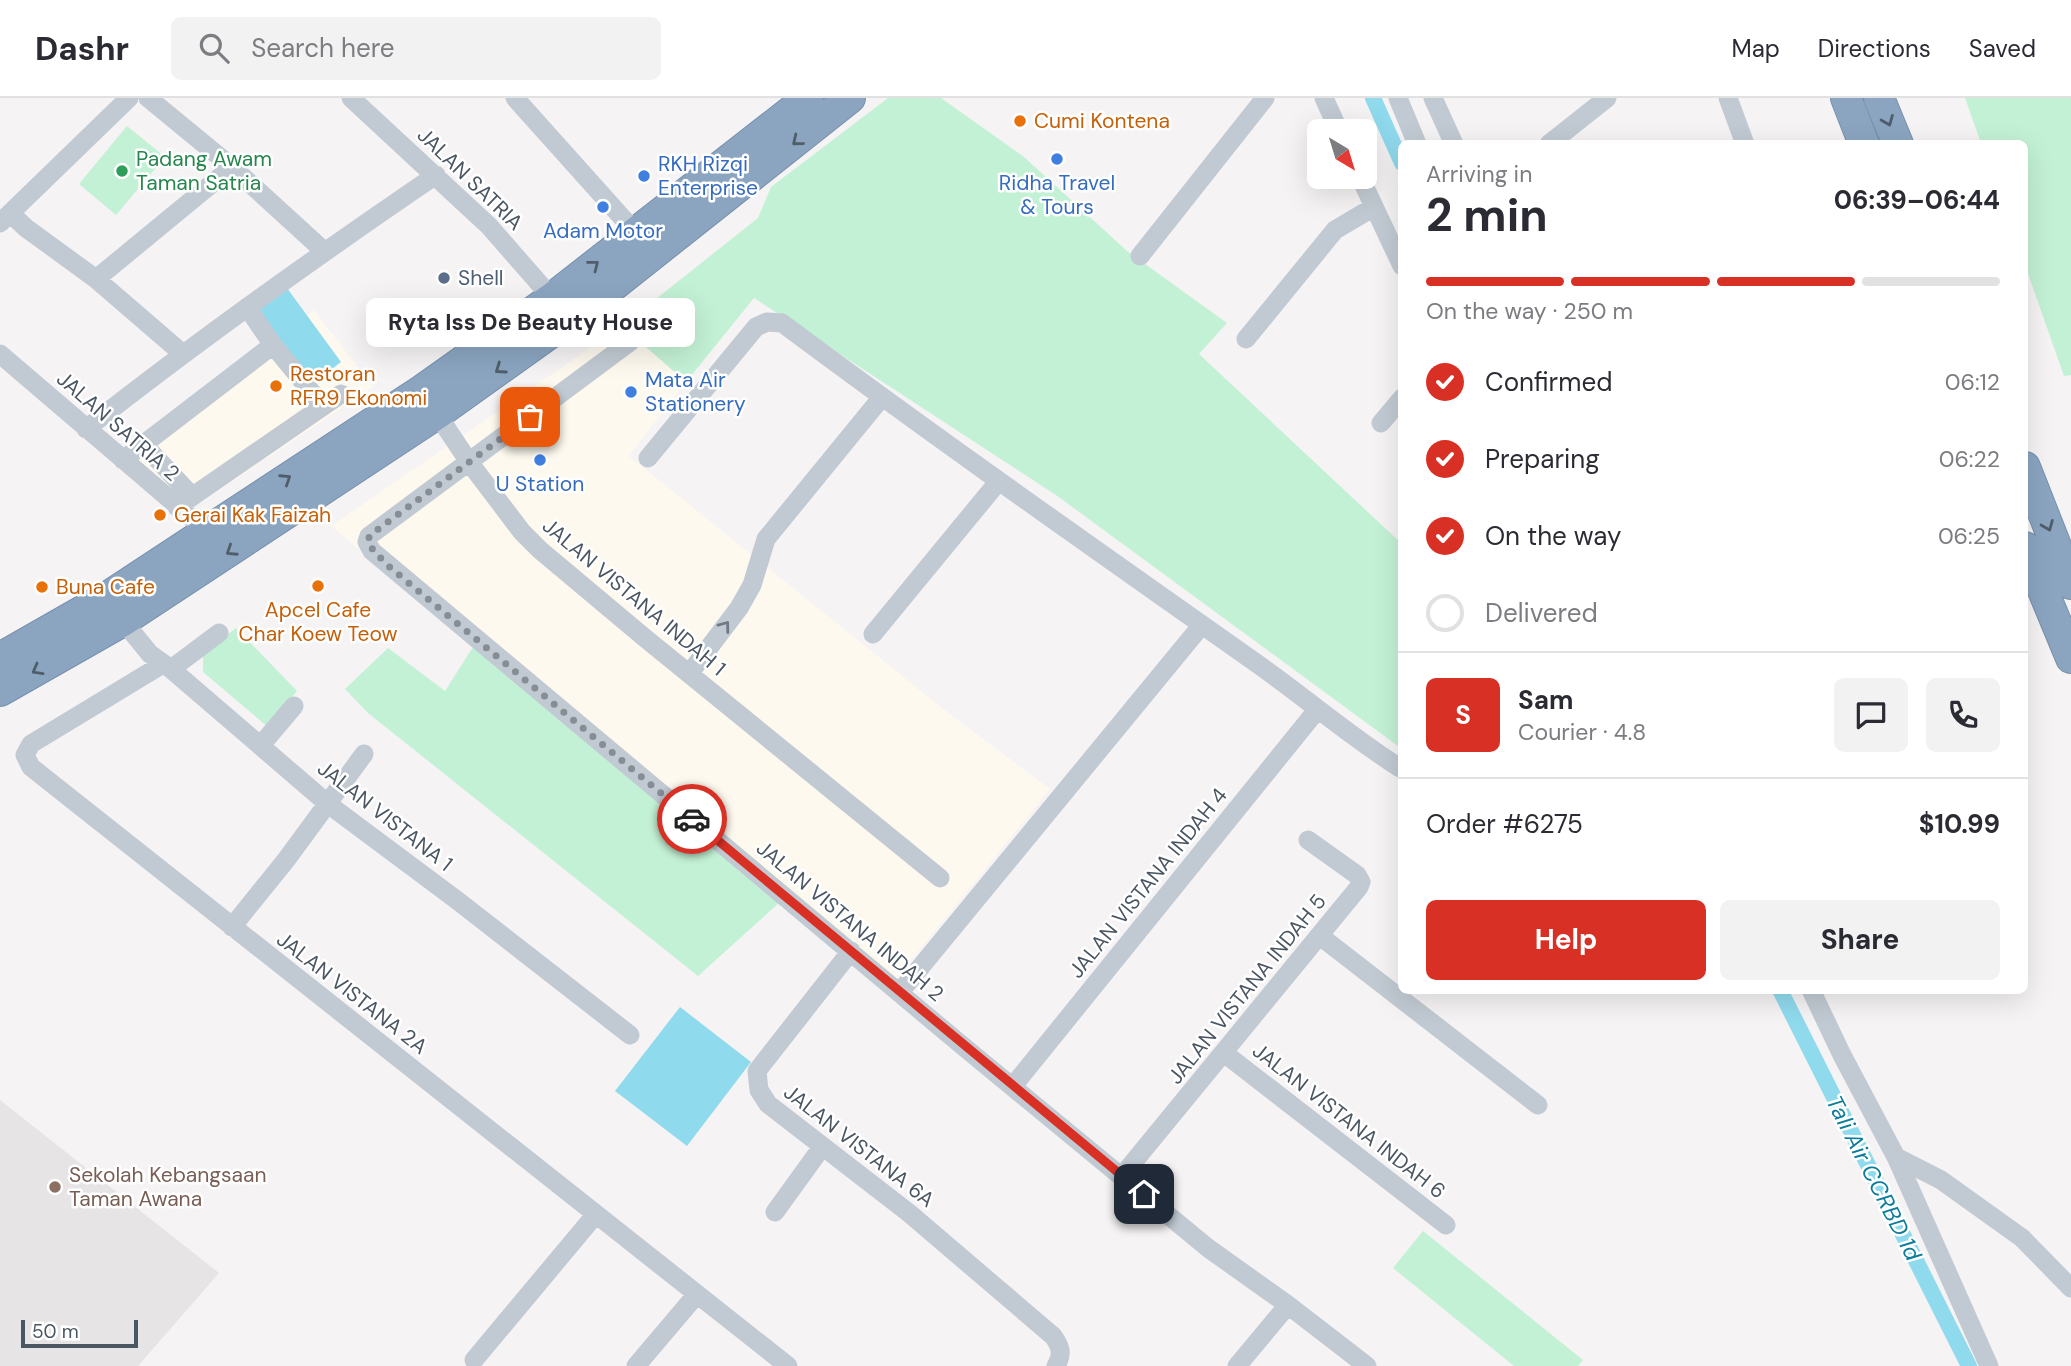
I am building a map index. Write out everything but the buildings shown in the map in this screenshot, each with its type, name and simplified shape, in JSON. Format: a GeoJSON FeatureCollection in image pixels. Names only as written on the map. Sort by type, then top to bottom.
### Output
{"type":"FeatureCollection","features":[{"type":"Feature","properties":{"kind":"highway"},"geometry":{"type":"LineString","coordinates":[[0,657],[107,597],[422,390],[552,298],[808,98]]}},
{"type":"Feature","properties":{"kind":"highway"},"geometry":{"type":"LineString","coordinates":[[0,691],[123,621],[437,414],[603,293],[850,98]]}},
{"type":"Feature","properties":{"kind":"highway"},"geometry":{"type":"LineString","coordinates":[[1846,98],[1862,140]]}},
{"type":"Feature","properties":{"kind":"highway"},"geometry":{"type":"LineString","coordinates":[[1879,98],[1896,140]]}},
{"type":"Feature","properties":{"kind":"highway"},"geometry":{"type":"LineString","coordinates":[[2028,475],[2071,584]]}},
{"type":"Feature","properties":{"kind":"highway"},"geometry":{"type":"LineString","coordinates":[[2028,554],[2071,658]]}},
{"type":"Feature","properties":{"kind":"street"},"geometry":{"type":"LineString","coordinates":[[129,98],[5,218],[26,228],[96,279],[183,354]]}},
{"type":"Feature","properties":{"kind":"street"},"geometry":{"type":"LineString","coordinates":[[148,98],[232,167],[324,251]]}},
{"type":"Feature","properties":{"kind":"street","name":"JALAN SATRIA"},"geometry":{"type":"LineString","coordinates":[[351,98],[489,226],[552,298]]}},
{"type":"Feature","properties":{"kind":"street"},"geometry":{"type":"LineString","coordinates":[[515,98],[636,233]]}},
{"type":"Feature","properties":{"kind":"street"},"geometry":{"type":"LineString","coordinates":[[1140,256],[1265,98]]}},
{"type":"Feature","properties":{"kind":"street"},"geometry":{"type":"LineString","coordinates":[[1324,98],[1334,119]]}},
{"type":"Feature","properties":{"kind":"street"},"geometry":{"type":"LineString","coordinates":[[1398,98],[1415,140]]}},
{"type":"Feature","properties":{"kind":"street"},"geometry":{"type":"LineString","coordinates":[[1433,98],[1452,140]]}},
{"type":"Feature","properties":{"kind":"street"},"geometry":{"type":"LineString","coordinates":[[1554,140],[1607,98]]}},
{"type":"Feature","properties":{"kind":"street"},"geometry":{"type":"LineString","coordinates":[[1728,98],[1744,140]]}},
{"type":"Feature","properties":{"kind":"street"},"geometry":{"type":"LineString","coordinates":[[96,279],[232,167]]}},
{"type":"Feature","properties":{"kind":"street"},"geometry":{"type":"LineString","coordinates":[[86,429],[324,251],[436,175]]}},
{"type":"Feature","properties":{"kind":"street"},"geometry":{"type":"LineString","coordinates":[[1366,189],[1398,258]]}},
{"type":"Feature","properties":{"kind":"street"},"geometry":{"type":"LineString","coordinates":[[1246,339],[1335,230],[1374,207]]}},
{"type":"Feature","properties":{"kind":"street"},"geometry":{"type":"LineString","coordinates":[[469,463],[630,342],[609,314],[603,293]]}},
{"type":"Feature","properties":{"kind":"street"},"geometry":{"type":"LineString","coordinates":[[247,307],[273,345],[323,406]]}},
{"type":"Feature","properties":{"kind":"street"},"geometry":{"type":"LineString","coordinates":[[648,458],[756,327],[766,322],[782,323],[998,482],[1261,666],[1317,710],[1398,767]]}},
{"type":"Feature","properties":{"kind":"street"},"geometry":{"type":"LineString","coordinates":[[123,460],[273,345]]}},
{"type":"Feature","properties":{"kind":"street","name":"JALAN SATRIA 2"},"geometry":{"type":"LineString","coordinates":[[0,354],[123,460],[185,501],[207,531]]}},
{"type":"Feature","properties":{"kind":"street"},"geometry":{"type":"LineString","coordinates":[[143,444],[185,501],[341,394]]}},
{"type":"Feature","properties":{"kind":"street"},"geometry":{"type":"LineString","coordinates":[[689,674],[739,608],[756,575],[766,539],[882,397]]}},
{"type":"Feature","properties":{"kind":"street"},"geometry":{"type":"LineString","coordinates":[[1381,423],[1398,403]]}},
{"type":"Feature","properties":{"kind":"street","name":"JALAN VISTANA INDAH 1"},"geometry":{"type":"LineString","coordinates":[[437,414],[469,463],[522,532],[540,550],[940,878]]}},
{"type":"Feature","properties":{"kind":"street","name":"JALAN VISTANA INDAH 2"},"geometry":{"type":"LineString","coordinates":[[469,463],[369,536],[369,545],[386,564],[1208,1248],[1367,1366]]}},
{"type":"Feature","properties":{"kind":"street"},"geometry":{"type":"LineString","coordinates":[[873,634],[998,482]]}},
{"type":"Feature","properties":{"kind":"street","name":"JALAN VISTANA 1"},"geometry":{"type":"LineString","coordinates":[[123,621],[150,654],[328,804],[630,1035]]}},
{"type":"Feature","properties":{"kind":"street"},"geometry":{"type":"LineString","coordinates":[[900,992],[1201,626]]}},
{"type":"Feature","properties":{"kind":"street"},"geometry":{"type":"LineString","coordinates":[[167,666],[219,634]]}},
{"type":"Feature","properties":{"kind":"street","name":"JALAN VISTANA 2A"},"geometry":{"type":"LineString","coordinates":[[167,666],[31,744],[25,755],[26,760],[36,771],[232,927],[788,1366]]}},
{"type":"Feature","properties":{"kind":"street"},"geometry":{"type":"LineString","coordinates":[[261,745],[293,706]]}},
{"type":"Feature","properties":{"kind":"street","name":"JALAN VISTANA INDAH 4"},"geometry":{"type":"LineString","coordinates":[[1013,1086],[1317,710]]}},
{"type":"Feature","properties":{"kind":"street"},"geometry":{"type":"LineString","coordinates":[[232,927],[364,754]]}},
{"type":"Feature","properties":{"kind":"street","name":"JALAN VISTANA INDAH 5"},"geometry":{"type":"LineString","coordinates":[[1122,1176],[1355,894],[1361,883],[1357,875],[1308,840]]}},
{"type":"Feature","properties":{"kind":"street"},"geometry":{"type":"LineString","coordinates":[[1320,936],[1538,1105]]}},
{"type":"Feature","properties":{"kind":"street","name":"JALAN VISTANA 6A"},"geometry":{"type":"LineString","coordinates":[[851,951],[757,1071],[759,1090],[768,1104],[929,1230],[1053,1336],[1059,1358]]}},
{"type":"Feature","properties":{"kind":"street"},"geometry":{"type":"LineString","coordinates":[[1813,994],[1847,1066],[1896,1157],[1989,1366]]}},
{"type":"Feature","properties":{"kind":"street","name":"JALAN VISTANA INDAH 6"},"geometry":{"type":"LineString","coordinates":[[1224,1053],[1446,1225]]}},
{"type":"Feature","properties":{"kind":"street"},"geometry":{"type":"LineString","coordinates":[[775,1212],[822,1147]]}},
{"type":"Feature","properties":{"kind":"street"},"geometry":{"type":"LineString","coordinates":[[1896,1157],[1941,1180],[2022,1238],[2071,1288]]}},
{"type":"Feature","properties":{"kind":"street"},"geometry":{"type":"LineString","coordinates":[[474,1360],[596,1214]]}},
{"type":"Feature","properties":{"kind":"street"},"geometry":{"type":"LineString","coordinates":[[636,1366],[697,1294]]}},
{"type":"Feature","properties":{"kind":"street"},"geometry":{"type":"LineString","coordinates":[[1237,1366],[1288,1305]]}},
{"type":"Feature","properties":{"kind":"shaded area"},"geometry":{"type":"Polygon","coordinates":[[[314,310],[373,387],[185,513],[120,460],[314,310]]]}},
{"type":"Feature","properties":{"kind":"shaded area"},"geometry":{"type":"Polygon","coordinates":[[[622,326],[686,382],[629,456],[942,708],[1050,789],[887,990],[331,526],[622,326]]]}},
{"type":"Feature","properties":{"kind":"shaded area","name":"Sekolah Kebangsaan Taman Awana"},"geometry":{"type":"Polygon","coordinates":[[[0,1100],[219,1273],[138,1366],[0,1366],[0,1100]]]}},
{"type":"Feature","properties":{"kind":"green space"},"geometry":{"type":"Polygon","coordinates":[[[888,98],[941,98],[1024,157],[1127,251],[1227,323],[1199,354],[1398,540],[1398,746],[1056,495],[754,298],[686,382],[622,326],[758,218],[771,187],[888,98]]]}},
{"type":"Feature","properties":{"kind":"green space"},"geometry":{"type":"Polygon","coordinates":[[[1965,98],[2071,98],[2071,375],[2064,376],[2028,274],[2028,140],[1980,140],[1965,98]]]}},
{"type":"Feature","properties":{"kind":"green space","name":"Padang Awam Taman Satria"},"geometry":{"type":"Polygon","coordinates":[[[127,126],[165,157],[116,215],[79,184],[127,126]]]}},
{"type":"Feature","properties":{"kind":"green space"},"geometry":{"type":"Polygon","coordinates":[[[236,628],[297,691],[268,727],[203,672],[203,653],[236,628]]]}},
{"type":"Feature","properties":{"kind":"green space"},"geometry":{"type":"Polygon","coordinates":[[[473,647],[780,902],[698,976],[368,713],[345,689],[388,648],[445,691],[473,647]]]}},
{"type":"Feature","properties":{"kind":"green space"},"geometry":{"type":"Polygon","coordinates":[[[1423,1231],[1583,1360],[1578,1366],[1514,1366],[1393,1268],[1423,1231]]]}},
{"type":"Feature","properties":{"kind":"water"},"geometry":{"type":"Polygon","coordinates":[[[287,288],[341,362],[311,385],[256,311],[287,288]]]}},
{"type":"Feature","properties":{"kind":"water"},"geometry":{"type":"Polygon","coordinates":[[[680,1007],[751,1062],[687,1146],[615,1091],[680,1007]]]}},
{"type":"Feature","properties":{"kind":"waterway","name":"Tali Air CCRBD 1d"},"geometry":{"type":"LineString","coordinates":[[1373,98],[1398,154]]}},
{"type":"Feature","properties":{"kind":"waterway","name":"Tali Air CCRBD 1d"},"geometry":{"type":"LineString","coordinates":[[1782,994],[1969,1366]]}},
{"type":"Feature","properties":{"kind":"way so far"},"geometry":{"type":"LineString","coordinates":[[530,417],[369,536],[369,545],[386,564],[692,819]]}},
{"type":"Feature","properties":{"kind":"place","name":"Cumi Kontena"},"geometry":{"type":"Point","coordinates":[1020,121]}},
{"type":"Feature","properties":{"kind":"place","name":"Ridha Travel & Tours"},"geometry":{"type":"Point","coordinates":[1057,159]}},
{"type":"Feature","properties":{"kind":"place","name":"Padang Awam Taman Satria"},"geometry":{"type":"Point","coordinates":[122,171]}},
{"type":"Feature","properties":{"kind":"place","name":"RKH Rizqi Enterprise"},"geometry":{"type":"Point","coordinates":[644,176]}},
{"type":"Feature","properties":{"kind":"place","name":"Adam Motor"},"geometry":{"type":"Point","coordinates":[603,207]}},
{"type":"Feature","properties":{"kind":"place","name":"Shell"},"geometry":{"type":"Point","coordinates":[444,278]}},
{"type":"Feature","properties":{"kind":"place","name":"Restoran RFR9 Ekonomi"},"geometry":{"type":"Point","coordinates":[276,386]}},
{"type":"Feature","properties":{"kind":"place","name":"Mata Air Stationery"},"geometry":{"type":"Point","coordinates":[631,392]}},
{"type":"Feature","properties":{"kind":"place","name":"Ryta Iss De Beauty House"},"geometry":{"type":"Point","coordinates":[530,417]}},
{"type":"Feature","properties":{"kind":"place","name":"U Station"},"geometry":{"type":"Point","coordinates":[540,460]}},
{"type":"Feature","properties":{"kind":"place","name":"Gerai Kak Faizah"},"geometry":{"type":"Point","coordinates":[160,515]}},
{"type":"Feature","properties":{"kind":"place","name":"Apcel Cafe Char Koew Teow"},"geometry":{"type":"Point","coordinates":[318,586]}},
{"type":"Feature","properties":{"kind":"place","name":"Buna Cafe"},"geometry":{"type":"Point","coordinates":[42,587]}},
{"type":"Feature","properties":{"kind":"place","name":"Sekolah Kebangsaan Taman Awana"},"geometry":{"type":"Point","coordinates":[55,1187]}},
{"type":"Feature","properties":{"kind":"route"},"geometry":{"type":"LineString","coordinates":[[692,819],[1144,1194]]}}]}
